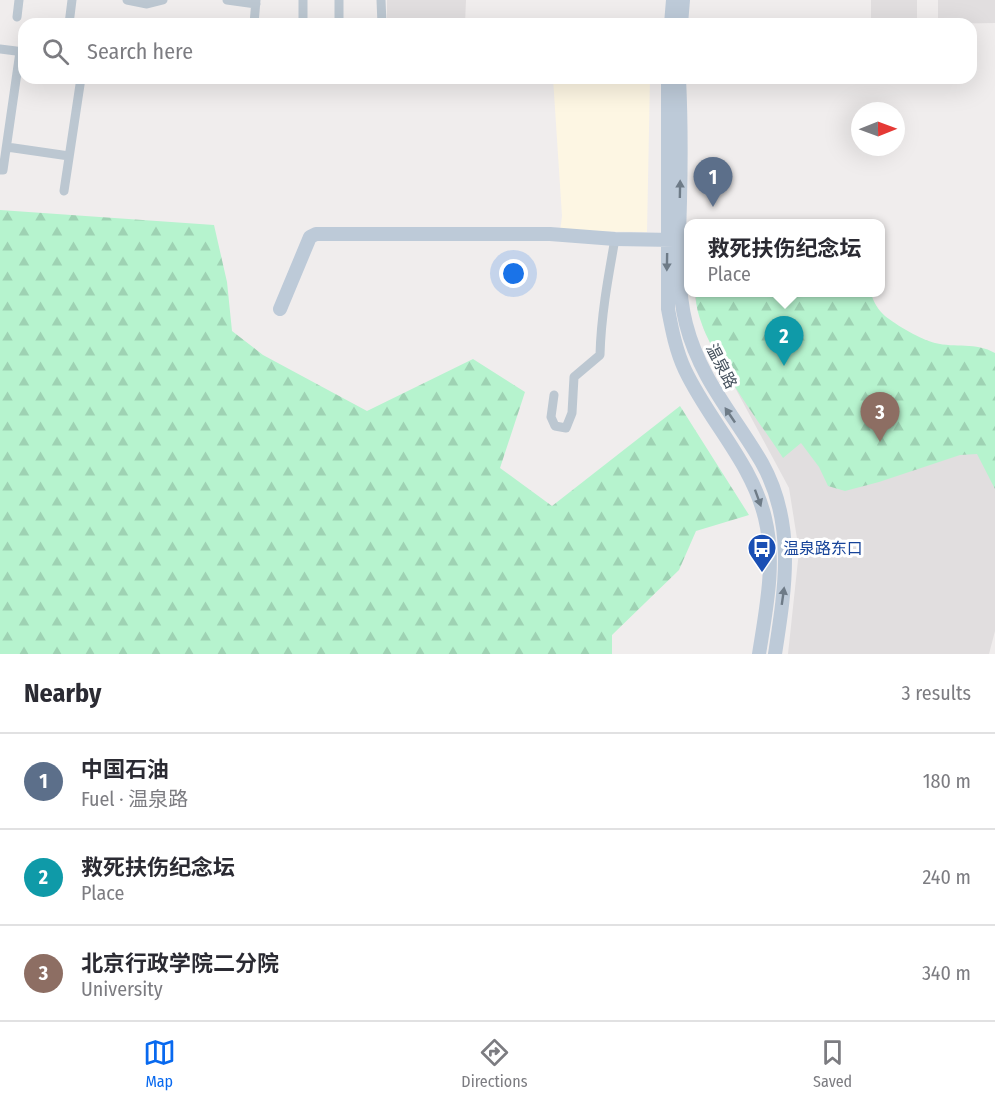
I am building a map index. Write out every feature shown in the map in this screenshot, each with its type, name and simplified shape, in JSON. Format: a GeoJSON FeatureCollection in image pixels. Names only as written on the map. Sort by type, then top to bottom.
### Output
{"type":"FeatureCollection","features":[{"type":"Feature","properties":{"kind":"main road"},"geometry":{"type":"LineString","coordinates":[[672,18],[673,0]]}},
{"type":"Feature","properties":{"kind":"main road"},"geometry":{"type":"LineString","coordinates":[[682,18],[683,0]]}},
{"type":"Feature","properties":{"kind":"main road","name":"温泉路"},"geometry":{"type":"LineString","coordinates":[[668,84],[673,239],[685,321],[694,350],[716,394],[762,464],[774,491],[783,521],[786,581],[775,654]]}},
{"type":"Feature","properties":{"kind":"main road","name":"温泉路"},"geometry":{"type":"LineString","coordinates":[[679,84],[681,142],[668,309],[673,336],[684,369],[747,472],[765,518],[770,573],[759,654]]}},
{"type":"Feature","properties":{"kind":"main road"},"geometry":{"type":"LineString","coordinates":[[280,309],[310,237],[316,234],[550,234],[615,239],[673,239]]}},
{"type":"Feature","properties":{"kind":"street"},"geometry":{"type":"LineString","coordinates":[[16,17],[19,0]]}},
{"type":"Feature","properties":{"kind":"street"},"geometry":{"type":"LineString","coordinates":[[70,18],[72,0]]}},
{"type":"Feature","properties":{"kind":"street"},"geometry":{"type":"LineString","coordinates":[[128,0],[147,4],[163,0]]}},
{"type":"Feature","properties":{"kind":"street"},"geometry":{"type":"LineString","coordinates":[[227,0],[256,2],[255,18]]}},
{"type":"Feature","properties":{"kind":"street"},"geometry":{"type":"LineString","coordinates":[[303,0],[303,18]]}},
{"type":"Feature","properties":{"kind":"street"},"geometry":{"type":"LineString","coordinates":[[339,0],[339,18]]}},
{"type":"Feature","properties":{"kind":"street"},"geometry":{"type":"LineString","coordinates":[[381,0],[382,18]]}},
{"type":"Feature","properties":{"kind":"street"},"geometry":{"type":"LineString","coordinates":[[0,49],[18,51]]}},
{"type":"Feature","properties":{"kind":"street"},"geometry":{"type":"LineString","coordinates":[[0,170],[3,170],[18,77]]}},
{"type":"Feature","properties":{"kind":"street"},"geometry":{"type":"LineString","coordinates":[[64,191],[80,84]]}},
{"type":"Feature","properties":{"kind":"street"},"geometry":{"type":"LineString","coordinates":[[7,147],[69,156]]}},
{"type":"Feature","properties":{"kind":"street"},"geometry":{"type":"LineString","coordinates":[[554,395],[551,417],[555,426],[566,428],[572,413],[574,378],[600,355],[602,321],[615,239]]}},
{"type":"Feature","properties":{"kind":"shaded area"},"geometry":{"type":"Polygon","coordinates":[[[387,0],[466,0],[465,18],[387,18],[387,0]]]}},
{"type":"Feature","properties":{"kind":"shaded area"},"geometry":{"type":"Polygon","coordinates":[[[871,0],[917,0],[917,18],[871,18],[871,0]]]}},
{"type":"Feature","properties":{"kind":"shaded area"},"geometry":{"type":"Polygon","coordinates":[[[938,0],[995,0],[995,23],[977,23],[977,18],[938,18],[938,0]]]}},
{"type":"Feature","properties":{"kind":"shaded area"},"geometry":{"type":"Polygon","coordinates":[[[553,84],[650,84],[647,232],[560,231],[562,216],[553,84]]]}},
{"type":"Feature","properties":{"kind":"shaded area"},"geometry":{"type":"Polygon","coordinates":[[[866,297],[866,308],[916,344],[995,371],[995,631],[989,654],[788,654],[799,551],[789,488],[704,330],[695,298],[866,297]]]}},
{"type":"Feature","properties":{"kind":"green space"},"geometry":{"type":"Polygon","coordinates":[[[0,210],[214,225],[227,282],[232,331],[263,355],[367,411],[473,359],[525,392],[500,468],[552,506],[680,406],[749,515],[696,531],[679,570],[612,635],[612,654],[0,654],[0,210]]]}},
{"type":"Feature","properties":{"kind":"green space"},"geometry":{"type":"Polygon","coordinates":[[[696,297],[872,297],[885,316],[916,336],[935,343],[973,346],[995,353],[995,489],[977,454],[960,455],[845,491],[828,486],[819,467],[801,443],[783,458],[715,353],[697,309],[696,297]]]}},
{"type":"Feature","properties":{"kind":"place","name":"中国石油"},"geometry":{"type":"Point","coordinates":[713,207]}},
{"type":"Feature","properties":{"kind":"place","name":"救死扶伤纪念坛"},"geometry":{"type":"Point","coordinates":[784,366]}},
{"type":"Feature","properties":{"kind":"place","name":"北京行政学院二分院"},"geometry":{"type":"Point","coordinates":[880,442]}},
{"type":"Feature","properties":{"kind":"place","name":"温泉路东口"},"geometry":{"type":"Point","coordinates":[762,574]}}]}
